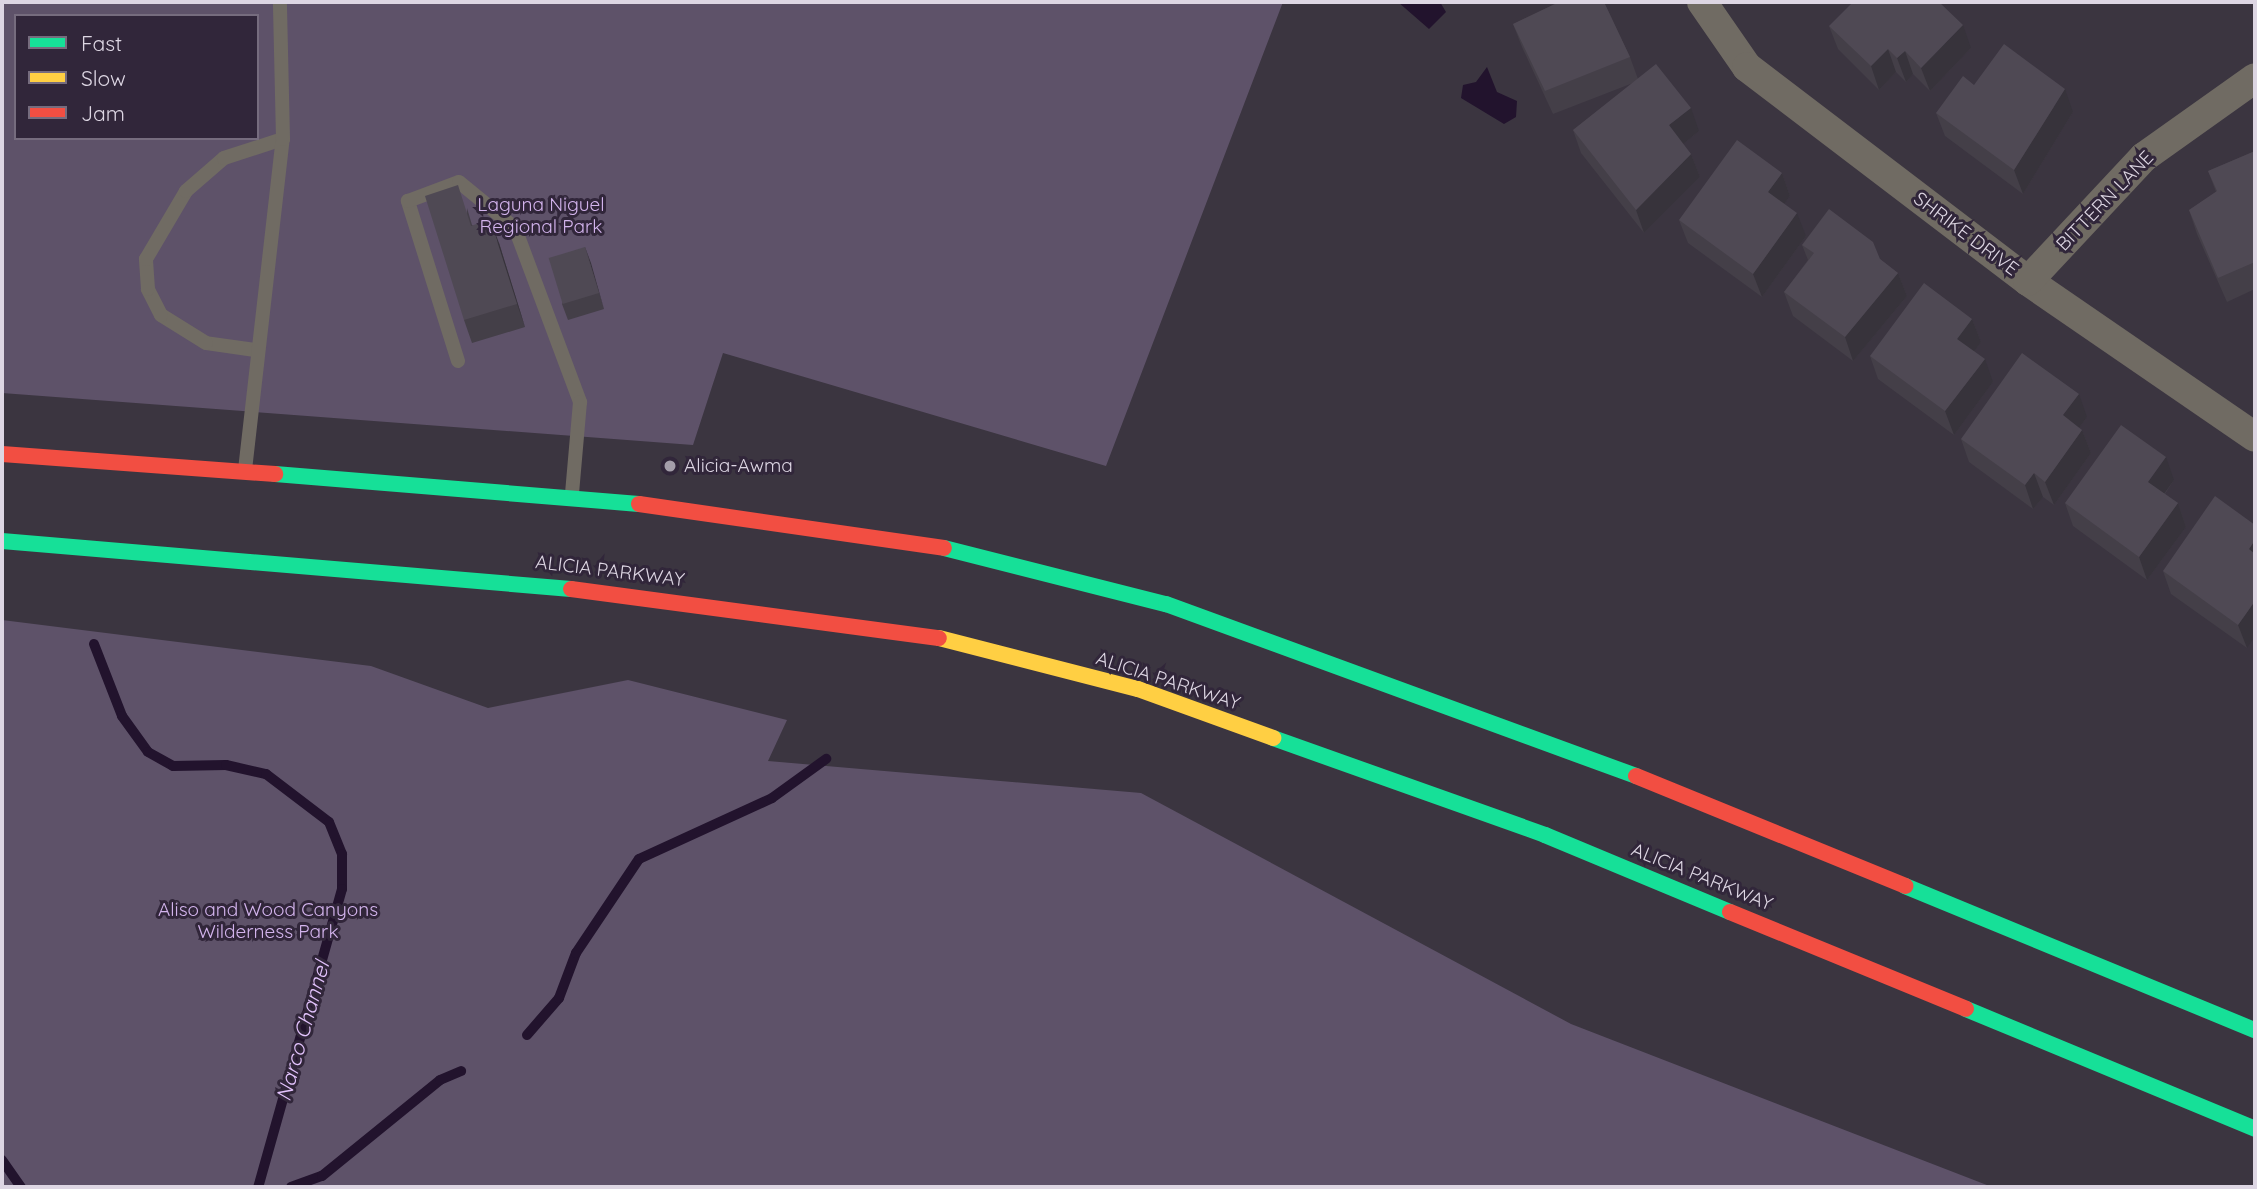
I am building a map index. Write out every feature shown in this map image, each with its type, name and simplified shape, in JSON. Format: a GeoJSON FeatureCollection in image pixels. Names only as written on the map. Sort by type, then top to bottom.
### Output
{"type":"FeatureCollection","features":[{"type":"Feature","properties":{"kind":"main road"},"geometry":{"type":"LineString","coordinates":[[2,454],[572,495],[929,544],[1166,604],[1579,752],[2255,1030]]}},
{"type":"Feature","properties":{"kind":"main road","name":"ALICIA PARKWAY"},"geometry":{"type":"LineString","coordinates":[[2,541],[635,594],[910,631],[1138,689],[1545,835],[2255,1129]]}},
{"type":"Feature","properties":{"kind":"street","name":"SHRIKE DRIVE"},"geometry":{"type":"LineString","coordinates":[[1702,2],[1747,66],[2028,282],[2255,436]]}},
{"type":"Feature","properties":{"kind":"street","name":"BITTERN LANE"},"geometry":{"type":"LineString","coordinates":[[2028,282],[2144,157],[2255,78]]}},
{"type":"Feature","properties":{"kind":"lane"},"geometry":{"type":"LineString","coordinates":[[245,472],[255,350],[283,139],[280,2]]}},
{"type":"Feature","properties":{"kind":"lane"},"geometry":{"type":"LineString","coordinates":[[255,350],[206,342],[161,315],[148,289],[146,259],[186,191],[224,158],[283,139]]}},
{"type":"Feature","properties":{"kind":"lane"},"geometry":{"type":"LineString","coordinates":[[458,361],[408,201],[459,182],[516,228],[580,402],[572,495]]}},
{"type":"Feature","properties":{"kind":"green space","name":"Laguna Niguel Regional Park"},"geometry":{"type":"Polygon","coordinates":[[[2,2],[1283,2],[1106,466],[723,353],[693,445],[2,393],[2,2]]]}},
{"type":"Feature","properties":{"kind":"green space","name":"Aliso and Wood Canyons Wilderness Park"},"geometry":{"type":"Polygon","coordinates":[[[2,620],[371,666],[488,708],[628,680],[787,720],[768,761],[1141,793],[1571,1024],[1992,1187],[2,1187],[2,620]]]}},
{"type":"Feature","properties":{"kind":"shaded area"},"geometry":{"type":"Polygon","coordinates":[[[1398,2],[1440,2],[1446,12],[1429,29],[1398,2]]]}},
{"type":"Feature","properties":{"kind":"shaded area"},"geometry":{"type":"Polygon","coordinates":[[[1487,67],[1497,92],[1517,101],[1516,117],[1504,124],[1461,98],[1463,85],[1476,82],[1487,67]]]}},
{"type":"Feature","properties":{"kind":"building"},"geometry":{"type":"Polygon","coordinates":[[[1557,2],[1604,2],[1630,57],[1545,91],[1513,24],[1557,2]]]}},
{"type":"Feature","properties":{"kind":"building"},"geometry":{"type":"Polygon","coordinates":[[[1853,2],[1939,2],[1963,25],[1921,68],[1905,51],[1897,58],[1888,49],[1871,66],[1829,26],[1853,2]]]}},
{"type":"Feature","properties":{"kind":"building"},"geometry":{"type":"Polygon","coordinates":[[[2004,44],[2065,89],[2014,170],[1936,113],[1963,76],[1974,85],[2004,44]]]}},
{"type":"Feature","properties":{"kind":"building"},"geometry":{"type":"Polygon","coordinates":[[[1656,64],[1691,108],[1669,125],[1691,154],[1636,210],[1573,130],[1656,64]]]}},
{"type":"Feature","properties":{"kind":"building"},"geometry":{"type":"Polygon","coordinates":[[[1737,140],[1782,173],[1768,192],[1797,213],[1753,274],[1679,220],[1737,140]]]}},
{"type":"Feature","properties":{"kind":"building"},"geometry":{"type":"Polygon","coordinates":[[[2255,151],[2255,262],[2218,278],[2189,210],[2217,191],[2208,171],[2255,151]]]}},
{"type":"Feature","properties":{"kind":"building"},"geometry":{"type":"Polygon","coordinates":[[[458,185],[471,226],[490,219],[517,304],[464,320],[425,196],[458,185]]]}},
{"type":"Feature","properties":{"kind":"building"},"geometry":{"type":"Polygon","coordinates":[[[1829,209],[1873,242],[1880,259],[1898,273],[1845,337],[1784,292],[1814,253],[1802,245],[1829,209]]]}},
{"type":"Feature","properties":{"kind":"building"},"geometry":{"type":"Polygon","coordinates":[[[585,247],[599,293],[563,304],[549,258],[585,247]]]}},
{"type":"Feature","properties":{"kind":"building"},"geometry":{"type":"Polygon","coordinates":[[[1924,283],[1972,319],[1957,339],[1985,359],[1945,411],[1870,356],[1924,283]]]}},
{"type":"Feature","properties":{"kind":"building"},"geometry":{"type":"Polygon","coordinates":[[[2022,353],[2079,394],[2063,415],[2082,430],[2045,482],[2034,473],[2025,485],[1961,439],[2022,353]]]}},
{"type":"Feature","properties":{"kind":"building"},"geometry":{"type":"Polygon","coordinates":[[[2121,425],[2166,457],[2148,482],[2178,503],[2139,557],[2065,503],[2121,425]]]}},
{"type":"Feature","properties":{"kind":"building"},"geometry":{"type":"Polygon","coordinates":[[[2215,496],[2255,525],[2255,540],[2249,549],[2255,554],[2255,601],[2238,625],[2163,571],[2215,496]]]}},
{"type":"Feature","properties":{"kind":"waterway","name":"Narco Channel"},"geometry":{"type":"LineString","coordinates":[[94,644],[122,716],[148,752],[173,766],[226,765],[266,774],[329,822],[342,854],[342,889],[258,1187]]}},
{"type":"Feature","properties":{"kind":"waterway"},"geometry":{"type":"LineString","coordinates":[[527,1035],[559,998],[576,953],[639,859],[772,798],[826,759]]}},
{"type":"Feature","properties":{"kind":"waterway"},"geometry":{"type":"LineString","coordinates":[[291,1187],[322,1176],[440,1080],[461,1071]]}},
{"type":"Feature","properties":{"kind":"waterway"},"geometry":{"type":"LineString","coordinates":[[2,1160],[21,1187]]}},
{"type":"Feature","properties":{"kind":"traffic: fast"},"geometry":{"type":"LineString","coordinates":[[275,474],[639,504]]}},
{"type":"Feature","properties":{"kind":"traffic: fast"},"geometry":{"type":"LineString","coordinates":[[2,541],[571,589]]}},
{"type":"Feature","properties":{"kind":"traffic: fast"},"geometry":{"type":"LineString","coordinates":[[944,548],[1166,604],[1636,776]]}},
{"type":"Feature","properties":{"kind":"traffic: fast"},"geometry":{"type":"LineString","coordinates":[[1273,738],[1545,835],[1730,912]]}},
{"type":"Feature","properties":{"kind":"traffic: fast"},"geometry":{"type":"LineString","coordinates":[[1905,886],[2255,1030]]}},
{"type":"Feature","properties":{"kind":"traffic: fast"},"geometry":{"type":"LineString","coordinates":[[1966,1009],[2255,1129]]}},
{"type":"Feature","properties":{"kind":"traffic: slow"},"geometry":{"type":"LineString","coordinates":[[939,638],[1138,689],[1273,738]]}},
{"type":"Feature","properties":{"kind":"traffic: jam"},"geometry":{"type":"LineString","coordinates":[[2,454],[275,474]]}},
{"type":"Feature","properties":{"kind":"traffic: jam"},"geometry":{"type":"LineString","coordinates":[[639,504],[944,548]]}},
{"type":"Feature","properties":{"kind":"traffic: jam"},"geometry":{"type":"LineString","coordinates":[[571,589],[939,638]]}},
{"type":"Feature","properties":{"kind":"traffic: jam"},"geometry":{"type":"LineString","coordinates":[[1636,776],[1905,886]]}},
{"type":"Feature","properties":{"kind":"traffic: jam"},"geometry":{"type":"LineString","coordinates":[[1730,912],[1966,1009]]}},
{"type":"Feature","properties":{"kind":"place","name":"Alicia-Awma"},"geometry":{"type":"Point","coordinates":[670,466]}}]}
